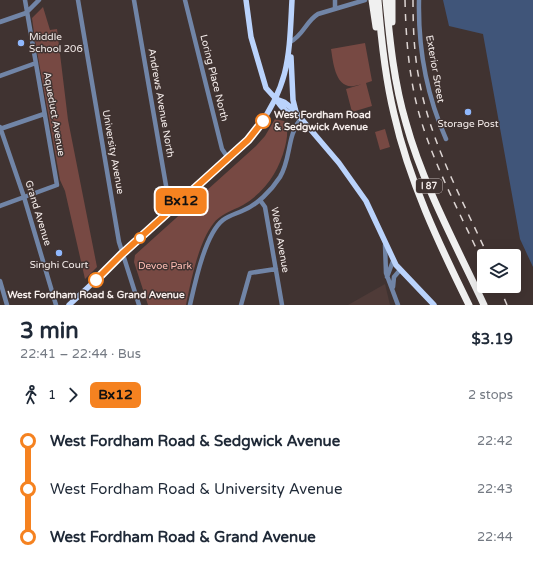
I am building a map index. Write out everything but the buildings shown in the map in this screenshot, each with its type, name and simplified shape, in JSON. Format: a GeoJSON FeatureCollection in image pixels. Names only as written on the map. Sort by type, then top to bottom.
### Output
{"type":"FeatureCollection","features":[{"type":"Feature","properties":{"kind":"highway"},"geometry":{"type":"LineString","coordinates":[[372,0],[385,70]]}},
{"type":"Feature","properties":{"kind":"highway","name":"I 87"},"geometry":{"type":"LineString","coordinates":[[378,0],[385,70],[394,115],[412,174],[435,232],[469,305]]}},
{"type":"Feature","properties":{"kind":"highway","name":"I 87"},"geometry":{"type":"LineString","coordinates":[[386,0],[399,98],[416,154],[484,305]]}},
{"type":"Feature","properties":{"kind":"highway"},"geometry":{"type":"LineString","coordinates":[[392,0],[393,60]]}},
{"type":"Feature","properties":{"kind":"main road"},"geometry":{"type":"LineString","coordinates":[[246,0],[251,37],[267,90],[276,99],[281,108],[299,119],[336,160],[366,201],[392,260],[434,305]]}},
{"type":"Feature","properties":{"kind":"main road"},"geometry":{"type":"LineString","coordinates":[[69,305],[122,254],[253,135],[276,99],[287,68],[292,0]]}},
{"type":"Feature","properties":{"kind":"main road"},"geometry":{"type":"LineString","coordinates":[[290,43],[294,76],[293,102],[299,119]]}},
{"type":"Feature","properties":{"kind":"street","name":"Aqueduct Avenue"},"geometry":{"type":"LineString","coordinates":[[24,197],[57,185],[26,13],[25,0]]}},
{"type":"Feature","properties":{"kind":"street"},"geometry":{"type":"LineString","coordinates":[[0,22],[26,13],[39,0]]}},
{"type":"Feature","properties":{"kind":"street","name":"University Avenue"},"geometry":{"type":"LineString","coordinates":[[78,0],[122,254],[139,305]]}},
{"type":"Feature","properties":{"kind":"street","name":"Andrews Avenue North"},"geometry":{"type":"LineString","coordinates":[[134,0],[168,197],[174,207]]}},
{"type":"Feature","properties":{"kind":"street","name":"Loring Place North"},"geometry":{"type":"LineString","coordinates":[[185,0],[222,150],[228,158]]}},
{"type":"Feature","properties":{"kind":"street"},"geometry":{"type":"LineString","coordinates":[[335,0],[335,8]]}},
{"type":"Feature","properties":{"kind":"street"},"geometry":{"type":"LineString","coordinates":[[290,43],[299,36],[315,16],[335,8],[366,0]]}},
{"type":"Feature","properties":{"kind":"street","name":"Exterior Street"},"geometry":{"type":"LineString","coordinates":[[419,0],[420,37],[426,79],[434,111],[446,139]]}},
{"type":"Feature","properties":{"kind":"street"},"geometry":{"type":"LineString","coordinates":[[0,76],[36,63]]}},
{"type":"Feature","properties":{"kind":"street"},"geometry":{"type":"LineString","coordinates":[[0,128],[44,114]]}},
{"type":"Feature","properties":{"kind":"street","name":"Webb Avenue"},"geometry":{"type":"LineString","coordinates":[[282,305],[265,207],[260,200],[280,176],[287,158],[293,129],[299,119]]}},
{"type":"Feature","properties":{"kind":"street","name":"Grand Avenue"},"geometry":{"type":"LineString","coordinates":[[0,128],[24,197],[56,305]]}},
{"type":"Feature","properties":{"kind":"street"},"geometry":{"type":"LineString","coordinates":[[0,206],[24,197]]}},
{"type":"Feature","properties":{"kind":"street"},"geometry":{"type":"LineString","coordinates":[[190,305],[198,273],[215,229],[224,219],[248,208],[260,200]]}},
{"type":"Feature","properties":{"kind":"street"},"geometry":{"type":"LineString","coordinates":[[385,245],[387,277],[393,288],[398,305]]}},
{"type":"Feature","properties":{"kind":"street"},"geometry":{"type":"LineString","coordinates":[[387,277],[392,260]]}},
{"type":"Feature","properties":{"kind":"street"},"geometry":{"type":"LineString","coordinates":[[241,305],[250,274],[276,269]]}},
{"type":"Feature","properties":{"kind":"street"},"geometry":{"type":"LineString","coordinates":[[393,288],[394,276],[400,270]]}},
{"type":"Feature","properties":{"kind":"street"},"geometry":{"type":"LineString","coordinates":[[0,281],[7,305]]}},
{"type":"Feature","properties":{"kind":"shaded area"},"geometry":{"type":"Polygon","coordinates":[[[385,284],[390,305],[348,305],[385,284]]]}},
{"type":"Feature","properties":{"kind":"green space"},"geometry":{"type":"Polygon","coordinates":[[[43,7],[50,30],[57,29],[68,120],[97,267],[85,279],[65,191],[60,180],[35,40],[32,18],[43,7]]]}},
{"type":"Feature","properties":{"kind":"green space"},"geometry":{"type":"Polygon","coordinates":[[[365,43],[372,81],[356,86],[348,86],[339,79],[336,73],[331,49],[365,43]]]}},
{"type":"Feature","properties":{"kind":"green space"},"geometry":{"type":"Polygon","coordinates":[[[366,83],[372,106],[352,112],[346,89],[366,83]]]}},
{"type":"Feature","properties":{"kind":"green space","name":"Devoe Park"},"geometry":{"type":"Polygon","coordinates":[[[275,119],[284,121],[287,130],[286,144],[279,164],[270,180],[258,194],[243,205],[223,215],[213,224],[199,252],[186,305],[148,305],[134,262],[135,255],[256,146],[265,136],[275,119]]]}},
{"type":"Feature","properties":{"kind":"green space"},"geometry":{"type":"Polygon","coordinates":[[[385,129],[390,147],[380,150],[375,132],[385,129]]]}},
{"type":"Feature","properties":{"kind":"water"},"geometry":{"type":"Polygon","coordinates":[[[443,0],[533,0],[533,267],[520,239],[483,34],[449,26],[443,0]]]}},
{"type":"Feature","properties":{"kind":"railway"},"geometry":{"type":"LineString","coordinates":[[405,0],[409,59],[413,88],[420,117],[441,174],[477,250]]}},
{"type":"Feature","properties":{"kind":"railway"},"geometry":{"type":"LineString","coordinates":[[413,0],[416,59],[424,102],[448,170],[485,249]]}},
{"type":"Feature","properties":{"kind":"railway"},"geometry":{"type":"LineString","coordinates":[[502,293],[507,305]]}},
{"type":"Feature","properties":{"kind":"bus line","name":"Bx12"},"geometry":{"type":"LineString","coordinates":[[96,280],[115,260],[248,140],[263,121]]}},
{"type":"Feature","properties":{"kind":"place","name":"Middle School 206"},"geometry":{"type":"Point","coordinates":[21,43]}},
{"type":"Feature","properties":{"kind":"place","name":"Storage Post"},"geometry":{"type":"Point","coordinates":[468,112]}},
{"type":"Feature","properties":{"kind":"place","name":"West Fordham Road & Sedgwick Avenue"},"geometry":{"type":"Point","coordinates":[263,121]}},
{"type":"Feature","properties":{"kind":"place","name":"Singhi Court"},"geometry":{"type":"Point","coordinates":[59,253]}},
{"type":"Feature","properties":{"kind":"place","name":"West Fordham Road & Grand Avenue"},"geometry":{"type":"Point","coordinates":[96,280]}}]}
